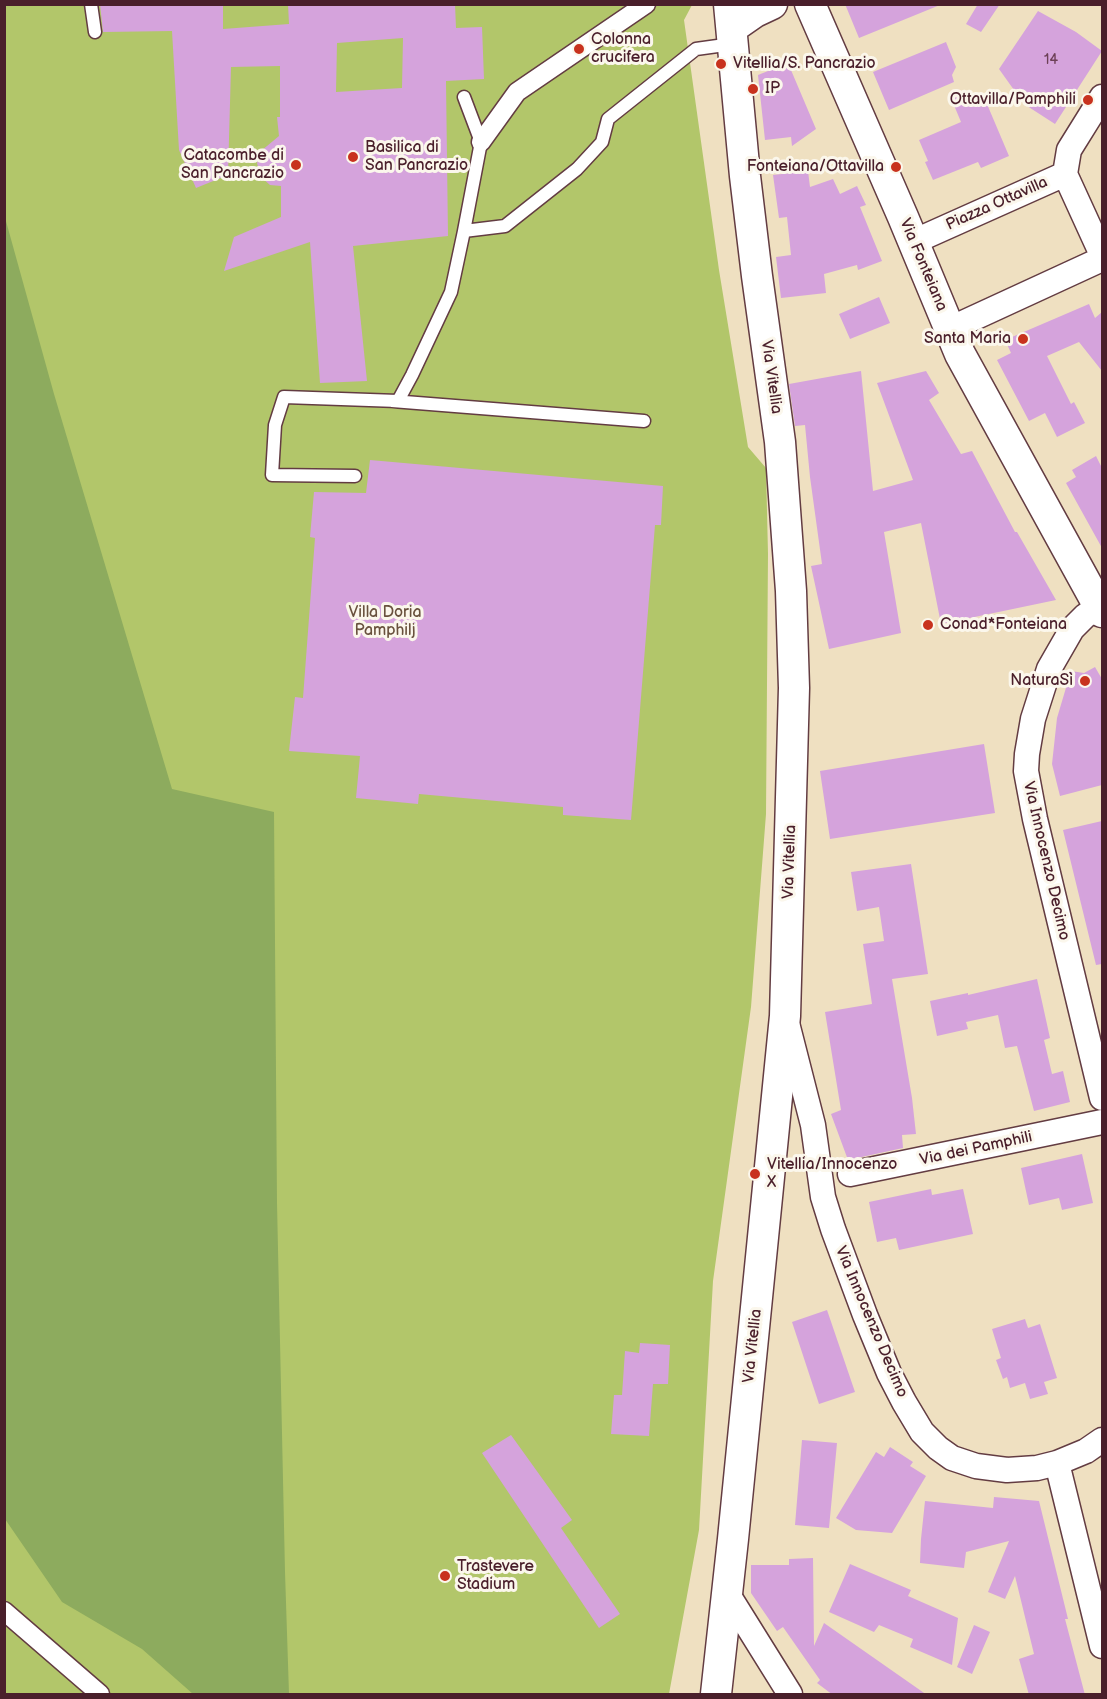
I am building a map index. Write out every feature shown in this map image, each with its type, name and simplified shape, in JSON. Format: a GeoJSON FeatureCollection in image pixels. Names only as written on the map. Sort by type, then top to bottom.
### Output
{"type":"FeatureCollection","features":[{"type":"Feature","properties":{"kind":"street"},"geometry":{"type":"LineString","coordinates":[[481,142],[517,92],[646,4]]}},
{"type":"Feature","properties":{"kind":"street"},"geometry":{"type":"LineString","coordinates":[[731,26],[772,4]]}},
{"type":"Feature","properties":{"kind":"street","name":"Via Fonteiana"},"geometry":{"type":"LineString","coordinates":[[810,4],[968,372],[1101,608]]}},
{"type":"Feature","properties":{"kind":"street","name":"Via Vitellia"},"geometry":{"type":"LineString","coordinates":[[716,1695],[785,1016],[793,721],[791,591],[780,442],[756,265],[731,26]]}},
{"type":"Feature","properties":{"kind":"street"},"geometry":{"type":"LineString","coordinates":[[1065,174],[1068,150],[1102,97]]}},
{"type":"Feature","properties":{"kind":"street","name":"Piazza Ottavilla"},"geometry":{"type":"LineString","coordinates":[[913,242],[1065,174],[1102,257],[950,329]]}},
{"type":"Feature","properties":{"kind":"street","name":"Via Innocenzo Decimo"},"geometry":{"type":"LineString","coordinates":[[1101,608],[1085,615],[1072,629],[1049,669],[1033,719],[1026,771],[1035,819],[1102,1098]]}},
{"type":"Feature","properties":{"kind":"street","name":"Via Innocenzo Decimo"},"geometry":{"type":"LineString","coordinates":[[785,1016],[813,1125],[826,1206],[865,1315],[889,1373],[922,1432],[952,1458],[967,1464],[1007,1470],[1038,1468],[1057,1463],[1086,1451],[1102,1440]]}},
{"type":"Feature","properties":{"kind":"street","name":"Via dei Pamphili"},"geometry":{"type":"LineString","coordinates":[[850,1174],[1102,1122]]}},
{"type":"Feature","properties":{"kind":"street"},"geometry":{"type":"LineString","coordinates":[[1057,1463],[1102,1646]]}},
{"type":"Feature","properties":{"kind":"street"},"geometry":{"type":"LineString","coordinates":[[728,1593],[790,1695]]}},
{"type":"Feature","properties":{"kind":"street"},"geometry":{"type":"LineString","coordinates":[[4,1611],[100,1695]]}},
{"type":"Feature","properties":{"kind":"lane"},"geometry":{"type":"LineString","coordinates":[[91,4],[95,32]]}},
{"type":"Feature","properties":{"kind":"lane"},"geometry":{"type":"LineString","coordinates":[[464,231],[506,226],[577,169],[602,142],[608,119],[696,49],[731,26]]}},
{"type":"Feature","properties":{"kind":"lane"},"geometry":{"type":"LineString","coordinates":[[355,476],[272,475],[275,425],[284,397],[398,401],[451,292],[481,142],[465,97]]}},
{"type":"Feature","properties":{"kind":"lane"},"geometry":{"type":"LineString","coordinates":[[391,401],[644,421]]}},
{"type":"Feature","properties":{"kind":"green space","name":"Villa Doria Pamphilj"},"geometry":{"type":"Polygon","coordinates":[[[5,5],[692,5],[684,20],[719,270],[748,447],[766,468],[768,554],[766,814],[751,1007],[713,1281],[699,1530],[669,1694],[5,1694],[5,5]]]}},
{"type":"Feature","properties":{"kind":"green space"},"geometry":{"type":"Polygon","coordinates":[[[4,214],[54,394],[172,789],[274,812],[277,1203],[289,1694],[193,1694],[142,1649],[62,1602],[5,1519],[4,214]]]}},
{"type":"Feature","properties":{"kind":"building"},"geometry":{"type":"Polygon","coordinates":[[[100,4],[223,4],[223,29],[289,24],[288,4],[455,4],[456,28],[482,27],[484,79],[446,81],[448,236],[353,246],[367,381],[320,383],[310,242],[224,271],[234,237],[281,217],[281,186],[270,185],[261,177],[257,163],[261,151],[279,136],[277,117],[280,117],[280,66],[231,67],[228,175],[196,188],[179,150],[172,31],[103,32],[100,4]],[[403,38],[337,43],[336,92],[402,88],[403,38]]]}},
{"type":"Feature","properties":{"kind":"building"},"geometry":{"type":"Polygon","coordinates":[[[845,4],[940,4],[940,5],[859,38],[845,4]]]}},
{"type":"Feature","properties":{"kind":"building"},"geometry":{"type":"Polygon","coordinates":[[[978,4],[1000,4],[981,32],[966,24],[978,4]]]}},
{"type":"Feature","properties":{"kind":"building"},"geometry":{"type":"Polygon","coordinates":[[[1038,11],[1076,32],[1102,51],[1055,124],[1024,104],[999,69],[1038,11]]]}},
{"type":"Feature","properties":{"kind":"building"},"geometry":{"type":"Polygon","coordinates":[[[946,42],[956,67],[952,75],[954,82],[889,110],[873,72],[946,42]]]}},
{"type":"Feature","properties":{"kind":"building"},"geometry":{"type":"Polygon","coordinates":[[[788,63],[816,129],[792,146],[791,137],[765,140],[758,75],[788,63]]]}},
{"type":"Feature","properties":{"kind":"building"},"geometry":{"type":"Polygon","coordinates":[[[971,95],[978,100],[984,97],[1009,156],[981,168],[978,162],[933,180],[919,140],[961,122],[951,98],[971,95]]]}},
{"type":"Feature","properties":{"kind":"building"},"geometry":{"type":"Polygon","coordinates":[[[808,171],[810,187],[833,179],[840,194],[857,186],[866,205],[860,207],[882,261],[858,270],[857,265],[824,274],[826,293],[781,298],[776,257],[791,255],[787,217],[779,218],[773,175],[808,171]]]}},
{"type":"Feature","properties":{"kind":"building"},"geometry":{"type":"Polygon","coordinates":[[[879,297],[890,323],[850,339],[839,314],[879,297]]]}},
{"type":"Feature","properties":{"kind":"building"},"geometry":{"type":"Polygon","coordinates":[[[1089,304],[1095,318],[1102,312],[1102,371],[1079,342],[1047,356],[1071,404],[1074,402],[1085,423],[1057,437],[1045,413],[1029,421],[997,360],[1011,353],[1005,340],[1089,304]]]}},
{"type":"Feature","properties":{"kind":"building"},"geometry":{"type":"Polygon","coordinates":[[[861,371],[873,491],[913,480],[877,383],[926,371],[939,393],[929,400],[961,454],[972,451],[1015,532],[1056,600],[941,624],[921,523],[884,532],[901,633],[829,649],[811,566],[822,564],[805,425],[795,426],[789,384],[861,371]]]}},
{"type":"Feature","properties":{"kind":"building"},"geometry":{"type":"Polygon","coordinates":[[[1096,456],[1102,468],[1102,548],[1066,483],[1076,477],[1072,470],[1096,456]]]}},
{"type":"Feature","properties":{"kind":"building"},"geometry":{"type":"Polygon","coordinates":[[[370,460],[663,486],[661,525],[655,525],[631,820],[563,815],[563,807],[419,794],[418,804],[356,798],[360,756],[289,751],[295,697],[303,698],[315,538],[310,537],[314,492],[366,493],[370,460]]]}},
{"type":"Feature","properties":{"kind":"building"},"geometry":{"type":"Polygon","coordinates":[[[1095,667],[1102,679],[1102,785],[1060,796],[1052,764],[1057,718],[1071,671],[1084,673],[1095,667]]]}},
{"type":"Feature","properties":{"kind":"building"},"geometry":{"type":"Polygon","coordinates":[[[984,744],[995,813],[830,839],[820,771],[984,744]]]}},
{"type":"Feature","properties":{"kind":"building"},"geometry":{"type":"Polygon","coordinates":[[[1102,821],[1102,964],[1096,965],[1063,830],[1102,821]]]}},
{"type":"Feature","properties":{"kind":"building"},"geometry":{"type":"Polygon","coordinates":[[[911,864],[928,974],[892,979],[916,1134],[902,1135],[903,1148],[848,1160],[831,1114],[841,1110],[825,1012],[872,1004],[863,944],[884,941],[879,907],[857,911],[851,872],[911,864]]]}},
{"type":"Feature","properties":{"kind":"building"},"geometry":{"type":"Polygon","coordinates":[[[1037,979],[1050,1038],[1044,1040],[1052,1074],[1063,1071],[1070,1102],[1034,1111],[1017,1046],[1005,1048],[998,1015],[966,1022],[968,1029],[937,1036],[930,1001],[1037,979]]]}},
{"type":"Feature","properties":{"kind":"building"},"geometry":{"type":"Polygon","coordinates":[[[1082,1154],[1093,1203],[1062,1210],[1059,1198],[1029,1205],[1021,1168],[1082,1154]]]}},
{"type":"Feature","properties":{"kind":"building"},"geometry":{"type":"Polygon","coordinates":[[[931,1189],[932,1195],[963,1189],[973,1234],[899,1250],[896,1238],[877,1242],[869,1202],[931,1189]]]}},
{"type":"Feature","properties":{"kind":"building"},"geometry":{"type":"Polygon","coordinates":[[[827,1310],[855,1392],[819,1404],[792,1322],[827,1310]]]}},
{"type":"Feature","properties":{"kind":"building"},"geometry":{"type":"Polygon","coordinates":[[[1025,1319],[1028,1328],[1040,1324],[1057,1378],[1044,1382],[1048,1394],[1030,1399],[1025,1383],[1010,1388],[1007,1377],[1003,1379],[996,1360],[1001,1358],[992,1329],[1025,1319]]]}},
{"type":"Feature","properties":{"kind":"building"},"geometry":{"type":"Polygon","coordinates":[[[640,1343],[670,1345],[668,1384],[653,1384],[649,1436],[611,1434],[614,1395],[622,1395],[625,1351],[639,1353],[640,1343]]]}},
{"type":"Feature","properties":{"kind":"building"},"geometry":{"type":"Polygon","coordinates":[[[511,1435],[572,1520],[561,1528],[620,1614],[599,1628],[482,1453],[511,1435]]]}},
{"type":"Feature","properties":{"kind":"building"},"geometry":{"type":"Polygon","coordinates":[[[802,1440],[837,1443],[829,1528],[795,1525],[802,1440]]]}},
{"type":"Feature","properties":{"kind":"building"},"geometry":{"type":"Polygon","coordinates":[[[890,1447],[913,1462],[910,1466],[926,1476],[892,1533],[856,1530],[836,1518],[876,1452],[884,1457],[890,1447]]]}},
{"type":"Feature","properties":{"kind":"building"},"geometry":{"type":"Polygon","coordinates":[[[994,1497],[1039,1501],[1068,1619],[1065,1619],[1085,1695],[1029,1695],[1019,1659],[1034,1654],[1015,1576],[1005,1599],[988,1592],[1009,1541],[966,1552],[964,1568],[920,1563],[925,1501],[993,1508],[994,1497]]]}},
{"type":"Feature","properties":{"kind":"building"},"geometry":{"type":"Polygon","coordinates":[[[813,1558],[814,1646],[824,1623],[927,1695],[833,1695],[817,1683],[820,1680],[783,1627],[777,1631],[751,1593],[751,1565],[789,1565],[789,1559],[813,1558]]]}},
{"type":"Feature","properties":{"kind":"building"},"geometry":{"type":"Polygon","coordinates":[[[850,1564],[911,1590],[908,1596],[958,1618],[952,1665],[910,1647],[913,1639],[879,1625],[874,1632],[829,1612],[850,1564]]]}},
{"type":"Feature","properties":{"kind":"building"},"geometry":{"type":"Polygon","coordinates":[[[974,1625],[990,1632],[972,1674],[957,1667],[974,1625]]]}},
{"type":"Feature","properties":{"kind":"place","name":"Colonna crucifera"},"geometry":{"type":"Point","coordinates":[579,49]}},
{"type":"Feature","properties":{"kind":"place","name":"Vitellia/S. Pancrazio"},"geometry":{"type":"Point","coordinates":[721,64]}},
{"type":"Feature","properties":{"kind":"place","name":"IP"},"geometry":{"type":"Point","coordinates":[753,89]}},
{"type":"Feature","properties":{"kind":"place","name":"Ottavilla/Pamphili"},"geometry":{"type":"Point","coordinates":[1088,100]}},
{"type":"Feature","properties":{"kind":"place","name":"Basilica di San Pancrazio"},"geometry":{"type":"Point","coordinates":[353,157]}},
{"type":"Feature","properties":{"kind":"place","name":"Catacombe di San Pancrazio"},"geometry":{"type":"Point","coordinates":[296,165]}},
{"type":"Feature","properties":{"kind":"place","name":"Fonteiana/Ottavilla"},"geometry":{"type":"Point","coordinates":[896,167]}},
{"type":"Feature","properties":{"kind":"place","name":"Santa Maria"},"geometry":{"type":"Point","coordinates":[1023,339]}},
{"type":"Feature","properties":{"kind":"place","name":"Conad*Fonteiana"},"geometry":{"type":"Point","coordinates":[928,625]}},
{"type":"Feature","properties":{"kind":"place","name":"NaturaSì"},"geometry":{"type":"Point","coordinates":[1085,681]}},
{"type":"Feature","properties":{"kind":"place","name":"Vitellia/Innocenzo X"},"geometry":{"type":"Point","coordinates":[755,1174]}},
{"type":"Feature","properties":{"kind":"place","name":"Trastevere Stadium"},"geometry":{"type":"Point","coordinates":[445,1576]}}]}
